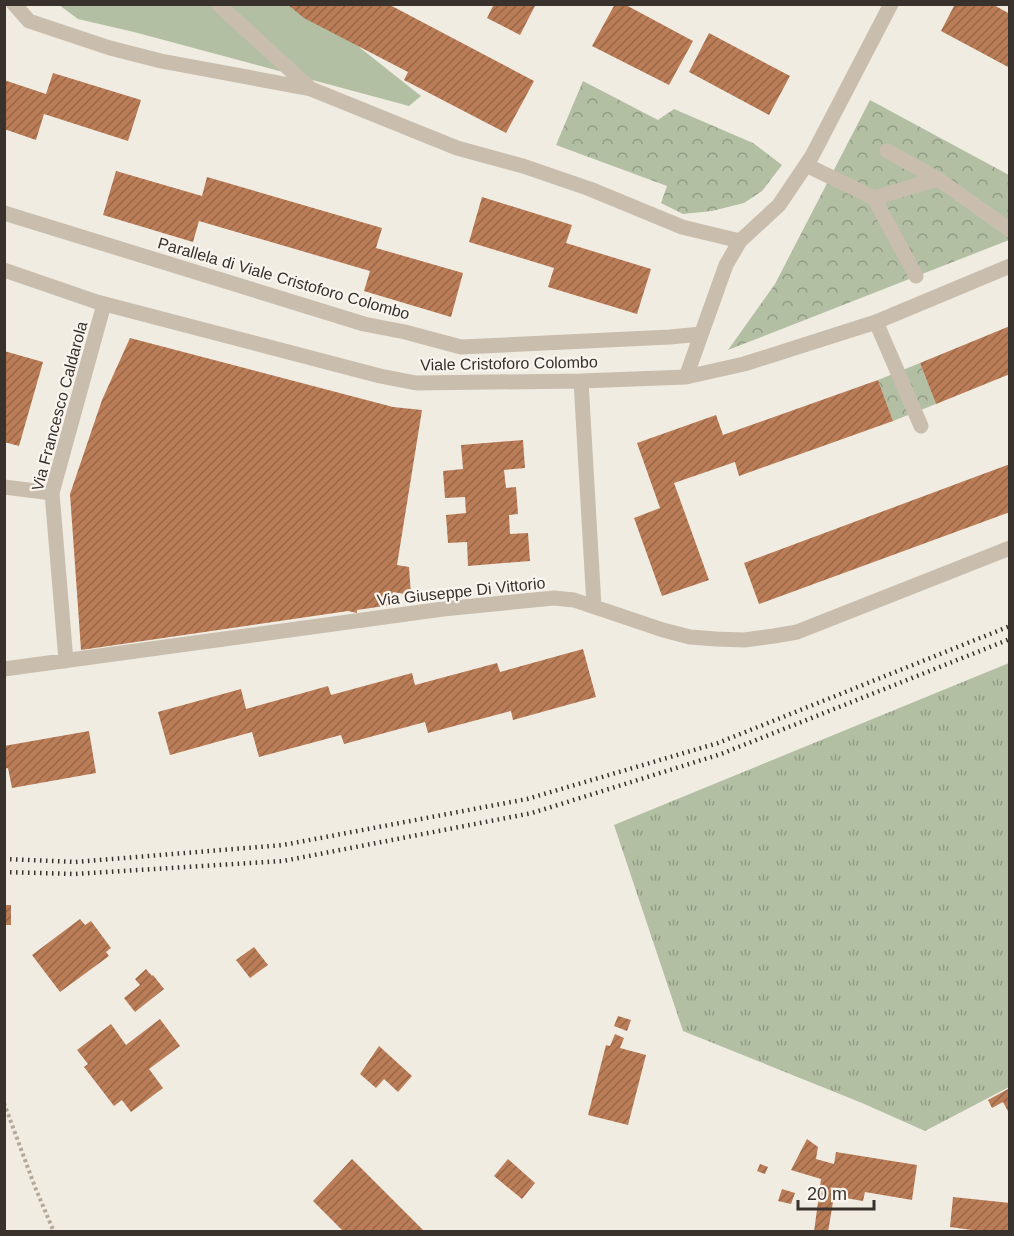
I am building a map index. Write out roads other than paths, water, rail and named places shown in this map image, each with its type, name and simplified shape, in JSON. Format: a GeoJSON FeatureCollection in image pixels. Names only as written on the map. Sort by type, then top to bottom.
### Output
{"type":"FeatureCollection","features":[{"type":"Feature","properties":{"kind":"street"},"geometry":{"type":"LineString","coordinates":[[14,4],[29,21],[110,48],[162,61],[311,89],[457,148],[523,166],[590,189],[682,227],[740,241]]}},
{"type":"Feature","properties":{"kind":"street"},"geometry":{"type":"LineString","coordinates":[[218,4],[311,89]]}},
{"type":"Feature","properties":{"kind":"street"},"geometry":{"type":"LineString","coordinates":[[686,377],[726,265],[740,241],[778,206],[812,156],[891,4]]}},
{"type":"Feature","properties":{"kind":"street"},"geometry":{"type":"LineString","coordinates":[[887,151],[938,179],[1010,230]]}},
{"type":"Feature","properties":{"kind":"street"},"geometry":{"type":"LineString","coordinates":[[806,165],[874,198],[916,276]]}},
{"type":"Feature","properties":{"kind":"street"},"geometry":{"type":"LineString","coordinates":[[874,198],[938,179]]}},
{"type":"Feature","properties":{"kind":"street","name":"Parallela di Viale Cristoforo Colombo"},"geometry":{"type":"LineString","coordinates":[[4,213],[364,324],[461,347],[701,334]]}},
{"type":"Feature","properties":{"kind":"street","name":"Viale Cristoforo Colombo"},"geometry":{"type":"LineString","coordinates":[[4,270],[104,304],[380,376],[416,383],[686,377],[744,364],[876,322],[1010,266]]}},
{"type":"Feature","properties":{"kind":"street","name":"Via Francesco Caldarola"},"geometry":{"type":"LineString","coordinates":[[66,661],[52,493],[104,304]]}},
{"type":"Feature","properties":{"kind":"street"},"geometry":{"type":"LineString","coordinates":[[876,322],[921,426]]}},
{"type":"Feature","properties":{"kind":"street"},"geometry":{"type":"LineString","coordinates":[[581,381],[594,606]]}},
{"type":"Feature","properties":{"kind":"street"},"geometry":{"type":"LineString","coordinates":[[4,487],[52,493]]}},
{"type":"Feature","properties":{"kind":"street","name":"Via Giuseppe Di Vittorio"},"geometry":{"type":"LineString","coordinates":[[4,669],[443,609],[554,598],[574,600],[690,637],[744,640],[797,632],[1010,548]]}},
{"type":"Feature","properties":{"kind":"railway"},"geometry":{"type":"LineString","coordinates":[[4,859],[75,862],[283,845],[527,799],[718,743],[1010,626]]}},
{"type":"Feature","properties":{"kind":"railway"},"geometry":{"type":"LineString","coordinates":[[4,872],[75,874],[283,861],[532,813],[721,754],[1010,639]]}}]}
